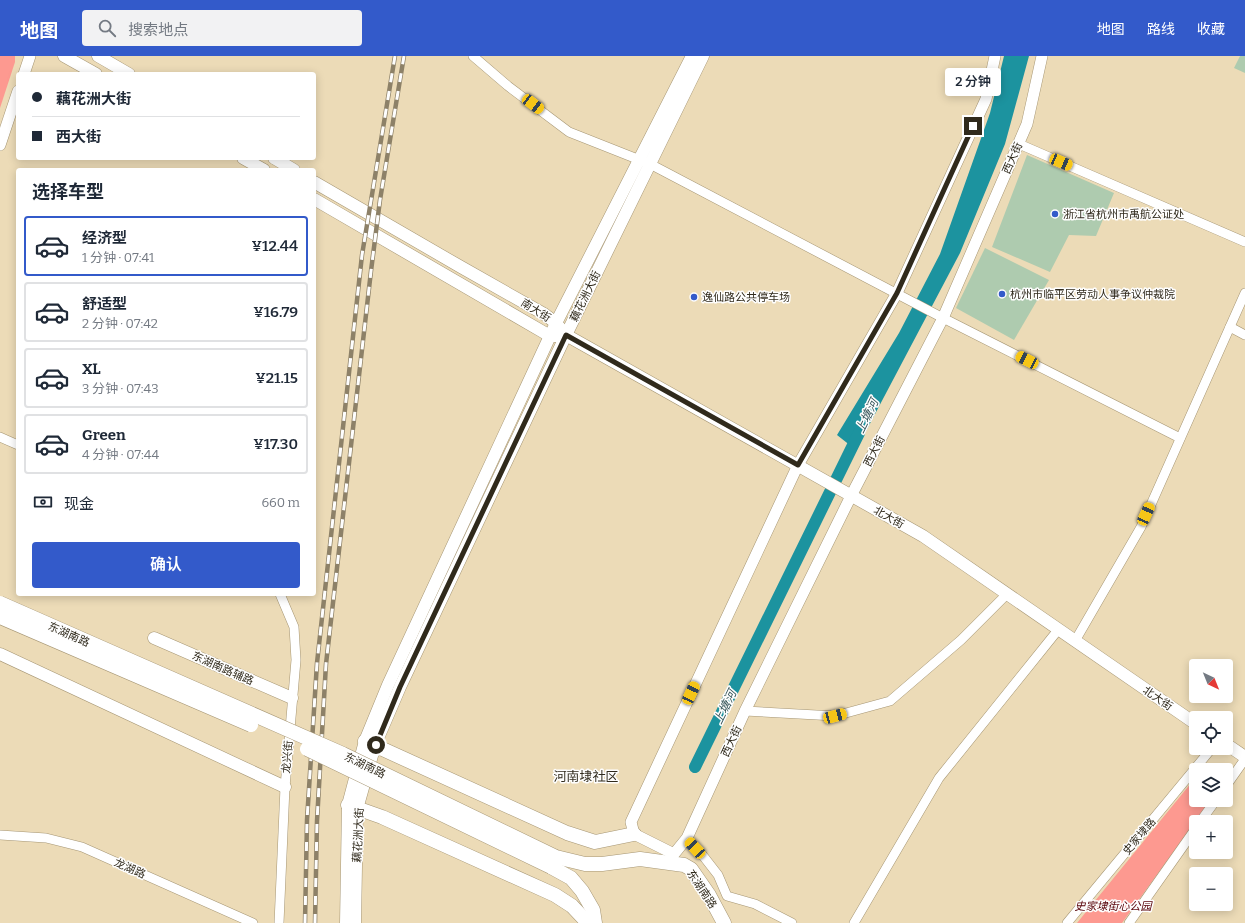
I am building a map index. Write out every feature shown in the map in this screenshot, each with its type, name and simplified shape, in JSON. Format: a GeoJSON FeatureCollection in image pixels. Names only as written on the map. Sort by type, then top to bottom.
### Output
{"type":"FeatureCollection","features":[{"type":"Feature","properties":{"kind":"main road"},"geometry":{"type":"LineString","coordinates":[[64,56],[92,72]]}},
{"type":"Feature","properties":{"kind":"main road"},"geometry":{"type":"LineString","coordinates":[[98,56],[126,72]]}},
{"type":"Feature","properties":{"kind":"main road","name":"藕花洲大街"},"geometry":{"type":"LineString","coordinates":[[370,743],[400,687],[566,335],[692,56]]}},
{"type":"Feature","properties":{"kind":"main road","name":"藕花洲大街"},"geometry":{"type":"LineString","coordinates":[[346,923],[353,807],[370,743],[388,685],[556,323],[704,56]]}},
{"type":"Feature","properties":{"kind":"main road"},"geometry":{"type":"LineString","coordinates":[[246,160],[260,168]]}},
{"type":"Feature","properties":{"kind":"main road"},"geometry":{"type":"LineString","coordinates":[[277,160],[291,168]]}},
{"type":"Feature","properties":{"kind":"main road","name":"南大街"},"geometry":{"type":"LineString","coordinates":[[316,183],[544,314],[556,323],[566,335]]}},
{"type":"Feature","properties":{"kind":"main road","name":"南大街"},"geometry":{"type":"LineString","coordinates":[[316,200],[550,336],[566,335]]}},
{"type":"Feature","properties":{"kind":"main road","name":"北大街"},"geometry":{"type":"LineString","coordinates":[[566,335],[923,536],[1189,719]]}},
{"type":"Feature","properties":{"kind":"main road","name":"东湖南路"},"geometry":{"type":"LineString","coordinates":[[0,603],[343,754],[553,862],[571,878],[582,891],[592,919]]}},
{"type":"Feature","properties":{"kind":"main road","name":"东湖南路"},"geometry":{"type":"LineString","coordinates":[[0,616],[307,748],[553,862],[602,864],[640,859],[674,859],[691,869],[709,895],[721,918]]}},
{"type":"Feature","properties":{"kind":"main road","name":"东湖南路辅路"},"geometry":{"type":"LineString","coordinates":[[154,638],[292,698]]}},
{"type":"Feature","properties":{"kind":"main road"},"geometry":{"type":"LineString","coordinates":[[0,654],[285,787]]}},
{"type":"Feature","properties":{"kind":"main road"},"geometry":{"type":"LineString","coordinates":[[370,743],[567,832],[595,842],[633,828]]}},
{"type":"Feature","properties":{"kind":"main road"},"geometry":{"type":"LineString","coordinates":[[1233,749],[1245,758]]}},
{"type":"Feature","properties":{"kind":"main road"},"geometry":{"type":"LineString","coordinates":[[353,807],[382,817],[555,895],[592,919]]}},
{"type":"Feature","properties":{"kind":"main road","name":"藕花洲大街"},"geometry":{"type":"LineString","coordinates":[[353,807],[355,923]]}},
{"type":"Feature","properties":{"kind":"street"},"geometry":{"type":"LineString","coordinates":[[25,72],[30,56]]}},
{"type":"Feature","properties":{"kind":"street"},"geometry":{"type":"LineString","coordinates":[[473,56],[508,86],[570,132],[645,162],[943,318],[1180,438]]}},
{"type":"Feature","properties":{"kind":"street"},"geometry":{"type":"LineString","coordinates":[[674,859],[633,828],[798,465],[897,293],[986,99],[995,56]]}},
{"type":"Feature","properties":{"kind":"street","name":"西大街"},"geometry":{"type":"LineString","coordinates":[[674,859],[687,838],[745,711],[851,496],[943,318],[972,248],[1027,124],[1042,56]]}},
{"type":"Feature","properties":{"kind":"street"},"geometry":{"type":"LineString","coordinates":[[0,145],[16,97]]}},
{"type":"Feature","properties":{"kind":"street"},"geometry":{"type":"LineString","coordinates":[[1019,144],[1245,242]]}},
{"type":"Feature","properties":{"kind":"street"},"geometry":{"type":"LineString","coordinates":[[1075,641],[1141,527],[1245,293]]}},
{"type":"Feature","properties":{"kind":"street"},"geometry":{"type":"LineString","coordinates":[[1230,328],[1245,334]]}},
{"type":"Feature","properties":{"kind":"street"},"geometry":{"type":"LineString","coordinates":[[0,437],[16,444]]}},
{"type":"Feature","properties":{"kind":"street"},"geometry":{"type":"LineString","coordinates":[[745,711],[835,716],[890,701],[961,640],[1007,594]]}},
{"type":"Feature","properties":{"kind":"street","name":"龙兴街"},"geometry":{"type":"LineString","coordinates":[[279,923],[285,787],[296,660],[294,627],[281,596]]}},
{"type":"Feature","properties":{"kind":"street"},"geometry":{"type":"LineString","coordinates":[[854,923],[939,778],[1058,630]]}},
{"type":"Feature","properties":{"kind":"street","name":"史家埭路"},"geometry":{"type":"LineString","coordinates":[[1067,923],[1206,755]]}},
{"type":"Feature","properties":{"kind":"street"},"geometry":{"type":"LineString","coordinates":[[1233,776],[1245,758]]}},
{"type":"Feature","properties":{"kind":"street","name":"龙湖路"},"geometry":{"type":"LineString","coordinates":[[0,835],[46,838],[82,847],[253,923]]}},
{"type":"Feature","properties":{"kind":"street"},"geometry":{"type":"LineString","coordinates":[[687,838],[718,875],[728,896],[755,904],[792,923]]}},
{"type":"Feature","properties":{"kind":"street"},"geometry":{"type":"LineString","coordinates":[[1129,923],[1189,838]]}},
{"type":"Feature","properties":{"kind":"green space"},"geometry":{"type":"Polygon","coordinates":[[[0,56],[15,56],[15,62],[0,108],[0,56]]]}},
{"type":"Feature","properties":{"kind":"green space","name":"史家埭街心公园"},"geometry":{"type":"Polygon","coordinates":[[[1189,786],[1189,807],[1206,807],[1200,815],[1189,815],[1189,830],[1122,923],[1077,923],[1189,786]]]}},
{"type":"Feature","properties":{"kind":"water"},"geometry":{"type":"Polygon","coordinates":[[[1004,56],[1029,56],[1005,144],[960,253],[856,450],[837,435],[899,333],[940,254],[990,113],[1004,56]]]}},
{"type":"Feature","properties":{"kind":"building"},"geometry":{"type":"Polygon","coordinates":[[[1240,56],[1245,56],[1245,73],[1234,68],[1240,56]]]}},
{"type":"Feature","properties":{"kind":"building","name":"浙江省杭州市禹航公证处"},"geometry":{"type":"Polygon","coordinates":[[[1027,155],[1114,193],[1096,236],[1069,235],[1050,272],[992,247],[1027,155]]]}},
{"type":"Feature","properties":{"kind":"building","name":"杭州市临平区劳动人事争议仲裁院"},"geometry":{"type":"Polygon","coordinates":[[[985,248],[1049,280],[1014,340],[956,308],[985,248]]]}},
{"type":"Feature","properties":{"kind":"waterway","name":"上塘河"},"geometry":{"type":"LineString","coordinates":[[695,767],[859,433]]}},
{"type":"Feature","properties":{"kind":"railway"},"geometry":{"type":"LineString","coordinates":[[305,923],[307,820],[317,663],[362,255],[395,56]]}},
{"type":"Feature","properties":{"kind":"railway"},"geometry":{"type":"LineString","coordinates":[[315,923],[317,821],[326,664],[380,200],[404,56]]}},
{"type":"Feature","properties":{"kind":"place","name":"浙江省杭州市禹航公证处"},"geometry":{"type":"Point","coordinates":[1055,214]}},
{"type":"Feature","properties":{"kind":"place","name":"杭州市临平区劳动人事争议仲裁院"},"geometry":{"type":"Point","coordinates":[1002,294]}},
{"type":"Feature","properties":{"kind":"place","name":"逸仙路公共停车场"},"geometry":{"type":"Point","coordinates":[694,297]}},
{"type":"Feature","properties":{"kind":"district","name":"河南埭社区"},"geometry":{"type":"Point","coordinates":[586,776]}},
{"type":"Feature","properties":{"kind":"route"},"geometry":{"type":"LineString","coordinates":[[376,745],[400,687],[566,335],[798,465],[897,293],[973,126]]}}]}
